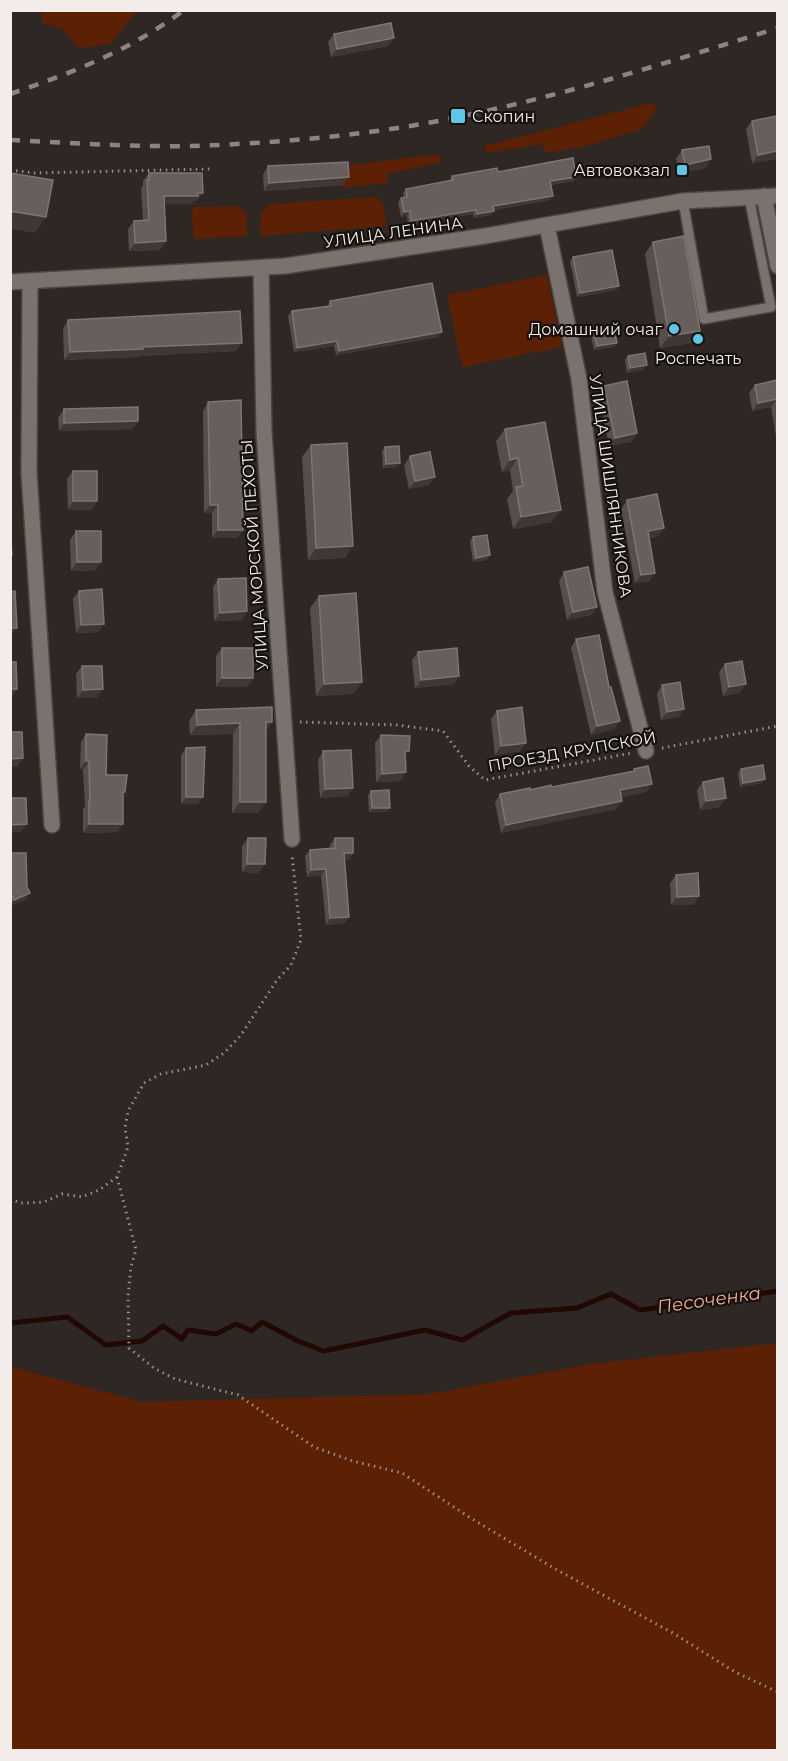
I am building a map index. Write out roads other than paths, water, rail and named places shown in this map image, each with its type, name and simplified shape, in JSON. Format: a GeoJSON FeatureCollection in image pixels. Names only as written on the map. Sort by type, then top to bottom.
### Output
{"type":"FeatureCollection","features":[{"type":"Feature","properties":{"kind":"street","name":"УЛИЦА ЛЕНИНА"},"geometry":{"type":"LineString","coordinates":[[10,282],[261,268],[345,258],[683,201],[763,196]]}},
{"type":"Feature","properties":{"kind":"street"},"geometry":{"type":"LineString","coordinates":[[763,196],[777,266]]}},
{"type":"Feature","properties":{"kind":"street","name":"УЛИЦА ШИШЛЯННИКОВА"},"geometry":{"type":"LineString","coordinates":[[547,225],[579,379],[605,592],[646,751]]}},
{"type":"Feature","properties":{"kind":"street","name":"УЛИЦА МОРСКОЙ ПЕХОТЫ"},"geometry":{"type":"LineString","coordinates":[[261,268],[264,432],[292,839]]}},
{"type":"Feature","properties":{"kind":"street"},"geometry":{"type":"LineString","coordinates":[[30,281],[29,473],[52,825]]}},
{"type":"Feature","properties":{"kind":"lane"},"geometry":{"type":"LineString","coordinates":[[683,201],[704,319],[771,307],[763,196]]}},
{"type":"Feature","properties":{"kind":"waterway","name":"Песоченка"},"geometry":{"type":"LineString","coordinates":[[10,1323],[67,1317],[106,1345],[142,1341],[163,1326],[182,1339],[188,1330],[216,1334],[236,1324],[252,1331],[262,1322],[298,1341],[324,1351],[425,1330],[462,1340],[511,1313],[577,1308],[611,1294],[640,1310],[778,1291]]}},
{"type":"Feature","properties":{"kind":"railway"},"geometry":{"type":"LineString","coordinates":[[10,94],[56,78],[122,49],[184,10]]}},
{"type":"Feature","properties":{"kind":"railway"},"geometry":{"type":"LineString","coordinates":[[10,140],[192,146],[258,143],[393,129],[539,98],[619,77],[778,28]]}},
{"type":"Feature","properties":{"kind":"place","name":"Скопин"},"geometry":{"type":"Point","coordinates":[458,116]}},
{"type":"Feature","properties":{"kind":"place","name":"Автовокзал"},"geometry":{"type":"Point","coordinates":[682,170]}},
{"type":"Feature","properties":{"kind":"place","name":"Домашний очаг"},"geometry":{"type":"Point","coordinates":[674,329]}},
{"type":"Feature","properties":{"kind":"place","name":"Роспечать"},"geometry":{"type":"Point","coordinates":[698,339]}}]}
